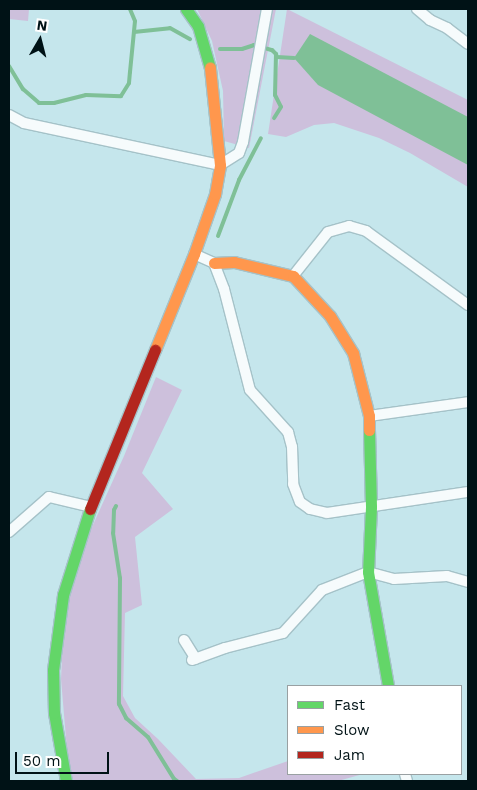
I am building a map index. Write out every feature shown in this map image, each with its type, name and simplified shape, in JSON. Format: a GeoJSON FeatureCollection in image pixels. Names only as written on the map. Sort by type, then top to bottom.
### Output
{"type":"FeatureCollection","features":[{"type":"Feature","properties":{"kind":"street"},"geometry":{"type":"LineString","coordinates":[[66,781],[54,713],[53,670],[63,595],[90,508],[194,254],[215,194],[220,165],[215,103],[209,63],[198,26],[186,9]]}},
{"type":"Feature","properties":{"kind":"street"},"geometry":{"type":"LineString","coordinates":[[9,115],[24,123],[220,165],[239,153],[248,118],[267,9]]}},
{"type":"Feature","properties":{"kind":"street"},"geometry":{"type":"LineString","coordinates":[[417,9],[430,20],[447,28],[468,44]]}},
{"type":"Feature","properties":{"kind":"street"},"geometry":{"type":"LineString","coordinates":[[293,276],[328,232],[349,226],[366,231],[468,305]]}},
{"type":"Feature","properties":{"kind":"street"},"geometry":{"type":"LineString","coordinates":[[194,254],[214,263],[234,262],[293,276],[313,296],[340,329],[353,353],[369,416],[371,507],[368,572],[388,685]]}},
{"type":"Feature","properties":{"kind":"street"},"geometry":{"type":"LineString","coordinates":[[214,263],[224,289],[250,390],[288,432],[292,447],[293,484],[300,502],[310,509],[328,514],[468,492]]}},
{"type":"Feature","properties":{"kind":"street"},"geometry":{"type":"LineString","coordinates":[[369,416],[468,402]]}},
{"type":"Feature","properties":{"kind":"street"},"geometry":{"type":"LineString","coordinates":[[9,532],[48,497],[90,508]]}},
{"type":"Feature","properties":{"kind":"street"},"geometry":{"type":"LineString","coordinates":[[184,640],[194,660],[225,648],[283,633],[322,590],[368,572],[394,580],[447,576],[468,582]]}},
{"type":"Feature","properties":{"kind":"shaded area"},"geometry":{"type":"Polygon","coordinates":[[[9,9],[29,9],[28,21],[9,19],[9,9]]]}},
{"type":"Feature","properties":{"kind":"shaded area"},"geometry":{"type":"Polygon","coordinates":[[[197,9],[276,9],[249,148],[224,141],[223,91],[212,41],[197,9]]]}},
{"type":"Feature","properties":{"kind":"shaded area"},"geometry":{"type":"Polygon","coordinates":[[[287,9],[468,100],[468,187],[410,153],[379,138],[334,123],[314,125],[286,137],[268,134],[287,9]]]}},
{"type":"Feature","properties":{"kind":"shaded area"},"geometry":{"type":"Polygon","coordinates":[[[310,34],[468,117],[468,165],[318,85],[294,58],[310,34]]]}},
{"type":"Feature","properties":{"kind":"shaded area"},"geometry":{"type":"Polygon","coordinates":[[[156,377],[182,390],[142,473],[173,509],[135,537],[142,605],[125,613],[123,696],[135,718],[196,779],[239,778],[287,761],[287,775],[359,775],[338,781],[73,781],[68,762],[61,679],[63,636],[69,595],[88,536],[124,456],[156,377]]]}},
{"type":"Feature","properties":{"kind":"waterway"},"geometry":{"type":"LineString","coordinates":[[9,66],[23,89],[39,103],[54,103],[86,95],[121,96],[129,83],[135,21],[130,9]]}},
{"type":"Feature","properties":{"kind":"waterway"},"geometry":{"type":"LineString","coordinates":[[134,32],[170,28],[190,39]]}},
{"type":"Feature","properties":{"kind":"waterway"},"geometry":{"type":"LineString","coordinates":[[220,49],[242,49],[254,45],[272,50],[276,54],[275,95],[281,107],[274,118]]}},
{"type":"Feature","properties":{"kind":"waterway"},"geometry":{"type":"LineString","coordinates":[[277,57],[294,58]]}},
{"type":"Feature","properties":{"kind":"waterway"},"geometry":{"type":"LineString","coordinates":[[218,236],[239,180],[261,138]]}},
{"type":"Feature","properties":{"kind":"waterway"},"geometry":{"type":"LineString","coordinates":[[116,506],[114,510],[113,533],[120,578],[119,704],[126,718],[148,737],[177,781]]}},
{"type":"Feature","properties":{"kind":"traffic: fast"},"geometry":{"type":"LineString","coordinates":[[186,9],[198,26],[210,68]]}},
{"type":"Feature","properties":{"kind":"traffic: fast"},"geometry":{"type":"LineString","coordinates":[[369,430],[371,507],[368,572],[388,685]]}},
{"type":"Feature","properties":{"kind":"traffic: fast"},"geometry":{"type":"LineString","coordinates":[[66,781],[54,713],[53,670],[63,595],[90,509]]}},
{"type":"Feature","properties":{"kind":"traffic: slow"},"geometry":{"type":"LineString","coordinates":[[155,350],[194,254],[215,194],[220,165],[210,68]]}},
{"type":"Feature","properties":{"kind":"traffic: slow"},"geometry":{"type":"LineString","coordinates":[[214,263],[234,262],[293,276],[330,316],[353,353],[369,416],[369,430]]}},
{"type":"Feature","properties":{"kind":"traffic: jam"},"geometry":{"type":"LineString","coordinates":[[90,509],[155,350]]}}]}
